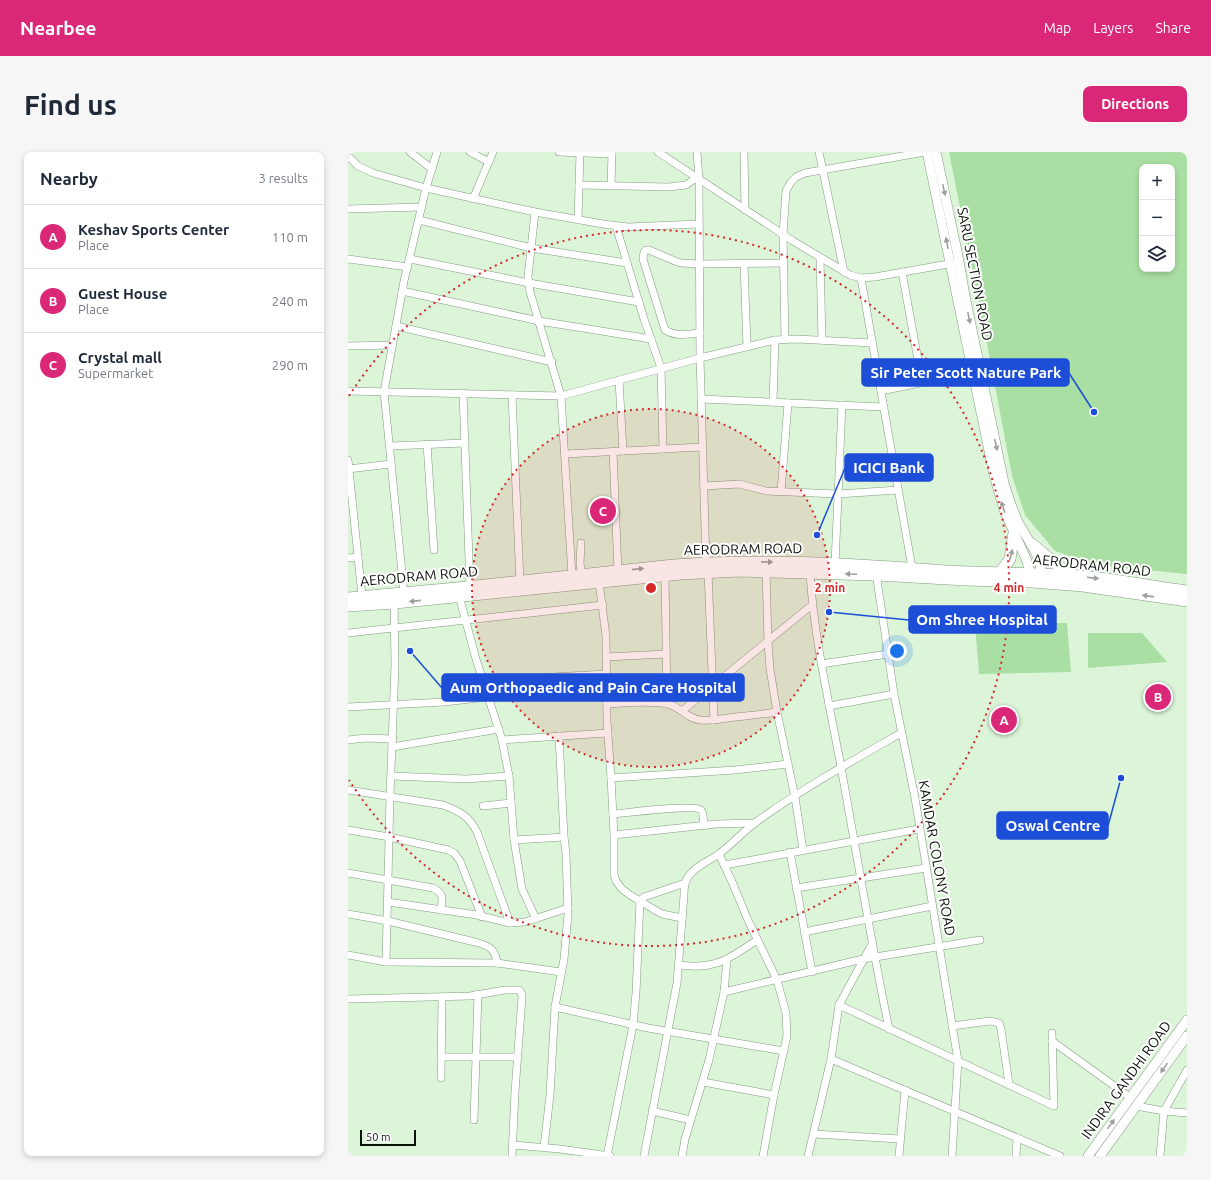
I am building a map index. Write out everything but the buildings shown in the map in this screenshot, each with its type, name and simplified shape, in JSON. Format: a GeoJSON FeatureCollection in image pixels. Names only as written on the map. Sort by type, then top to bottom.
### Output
{"type":"FeatureCollection","features":[{"type":"Feature","properties":{"kind":"main road"},"geometry":{"type":"LineString","coordinates":[[999,574],[1010,560],[1014,533]]}},
{"type":"Feature","properties":{"kind":"main road"},"geometry":{"type":"LineString","coordinates":[[1032,544],[1069,575]]}},
{"type":"Feature","properties":{"kind":"main road","name":"AERODRAM ROAD"},"geometry":{"type":"LineString","coordinates":[[348,606],[398,596],[618,571],[707,567],[762,562],[835,564],[876,571],[972,581],[1069,575],[1187,591]]}},
{"type":"Feature","properties":{"kind":"main road","name":"AERODRAM ROAD"},"geometry":{"type":"LineString","coordinates":[[348,598],[362,596],[459,596],[665,576],[707,567],[810,573],[876,571],[912,568],[999,574],[1037,578],[1187,601]]}},
{"type":"Feature","properties":{"kind":"street"},"geometry":{"type":"LineString","coordinates":[[410,152],[432,169]]}},
{"type":"Feature","properties":{"kind":"street"},"geometry":{"type":"LineString","coordinates":[[386,962],[390,796],[396,665],[395,627],[398,596],[390,446],[384,392],[402,291],[426,188],[437,152]]}},
{"type":"Feature","properties":{"kind":"street"},"geometry":{"type":"LineString","coordinates":[[470,152],[489,162]]}},
{"type":"Feature","properties":{"kind":"street"},"geometry":{"type":"LineString","coordinates":[[473,199],[493,152]]}},
{"type":"Feature","properties":{"kind":"street"},"geometry":{"type":"LineString","coordinates":[[559,152],[612,153],[611,186]]}},
{"type":"Feature","properties":{"kind":"street"},"geometry":{"type":"LineString","coordinates":[[658,152],[745,210],[844,272],[861,278],[955,263]]}},
{"type":"Feature","properties":{"kind":"street"},"geometry":{"type":"LineString","coordinates":[[697,152],[702,447],[714,720]]}},
{"type":"Feature","properties":{"kind":"street"},"geometry":{"type":"LineString","coordinates":[[744,152],[745,210]]}},
{"type":"Feature","properties":{"kind":"street"},"geometry":{"type":"LineString","coordinates":[[819,152],[844,272]]}},
{"type":"Feature","properties":{"kind":"street"},"geometry":{"type":"LineString","coordinates":[[785,339],[783,234],[786,191],[791,182],[796,177],[805,173],[926,152]]}},
{"type":"Feature","properties":{"kind":"street","name":"SARU SECTION ROAD"},"geometry":{"type":"LineString","coordinates":[[926,152],[966,301],[1004,483],[1011,506],[1040,562],[1037,578]]}},
{"type":"Feature","properties":{"kind":"street","name":"SARU SECTION ROAD"},"geometry":{"type":"LineString","coordinates":[[936,152],[973,372],[999,494],[1014,533],[1037,578]]}},
{"type":"Feature","properties":{"kind":"street"},"geometry":{"type":"LineString","coordinates":[[578,220],[580,153]]}},
{"type":"Feature","properties":{"kind":"street"},"geometry":{"type":"LineString","coordinates":[[348,156],[358,166],[373,173],[426,188],[535,212],[616,226],[652,227],[699,224]]}},
{"type":"Feature","properties":{"kind":"street"},"geometry":{"type":"LineString","coordinates":[[578,186],[680,186],[697,179]]}},
{"type":"Feature","properties":{"kind":"street"},"geometry":{"type":"LineString","coordinates":[[348,209],[422,207]]}},
{"type":"Feature","properties":{"kind":"street"},"geometry":{"type":"LineString","coordinates":[[535,212],[531,248],[529,283],[530,292],[561,396],[577,576]]}},
{"type":"Feature","properties":{"kind":"street"},"geometry":{"type":"LineString","coordinates":[[419,220],[531,248],[627,263]]}},
{"type":"Feature","properties":{"kind":"street"},"geometry":{"type":"LineString","coordinates":[[616,226],[661,368],[663,449]]}},
{"type":"Feature","properties":{"kind":"street"},"geometry":{"type":"LineString","coordinates":[[700,333],[673,335],[666,330],[643,259],[644,252],[646,250],[650,250],[675,261],[699,264],[783,263]]}},
{"type":"Feature","properties":{"kind":"street"},"geometry":{"type":"LineString","coordinates":[[820,258],[822,340]]}},
{"type":"Feature","properties":{"kind":"street"},"geometry":{"type":"LineString","coordinates":[[348,259],[408,267]]}},
{"type":"Feature","properties":{"kind":"street"},"geometry":{"type":"LineString","coordinates":[[410,259],[529,283],[639,302]]}},
{"type":"Feature","properties":{"kind":"street"},"geometry":{"type":"LineString","coordinates":[[744,264],[747,346]]}},
{"type":"Feature","properties":{"kind":"street"},"geometry":{"type":"LineString","coordinates":[[902,272],[922,382]]}},
{"type":"Feature","properties":{"kind":"street"},"geometry":{"type":"LineString","coordinates":[[861,278],[912,568]]}},
{"type":"Feature","properties":{"kind":"street"},"geometry":{"type":"LineString","coordinates":[[402,291],[538,321],[651,339]]}},
{"type":"Feature","properties":{"kind":"street"},"geometry":{"type":"LineString","coordinates":[[396,326],[552,362]]}},
{"type":"Feature","properties":{"kind":"street"},"geometry":{"type":"LineString","coordinates":[[348,391],[561,396],[661,368],[775,340],[822,340],[872,343]]}},
{"type":"Feature","properties":{"kind":"street"},"geometry":{"type":"LineString","coordinates":[[773,402],[775,340]]}},
{"type":"Feature","properties":{"kind":"street"},"geometry":{"type":"LineString","coordinates":[[348,346],[392,345]]}},
{"type":"Feature","properties":{"kind":"street"},"geometry":{"type":"LineString","coordinates":[[881,391],[973,372]]}},
{"type":"Feature","properties":{"kind":"street"},"geometry":{"type":"LineString","coordinates":[[619,380],[623,451]]}},
{"type":"Feature","properties":{"kind":"street"},"geometry":{"type":"LineString","coordinates":[[463,393],[470,587]]}},
{"type":"Feature","properties":{"kind":"street"},"geometry":{"type":"LineString","coordinates":[[512,395],[520,582]]}},
{"type":"Feature","properties":{"kind":"street"},"geometry":{"type":"LineString","coordinates":[[701,399],[884,407]]}},
{"type":"Feature","properties":{"kind":"street"},"geometry":{"type":"LineString","coordinates":[[781,492],[788,403]]}},
{"type":"Feature","properties":{"kind":"street"},"geometry":{"type":"LineString","coordinates":[[835,564],[842,405]]}},
{"type":"Feature","properties":{"kind":"street"},"geometry":{"type":"LineString","coordinates":[[390,446],[465,443]]}},
{"type":"Feature","properties":{"kind":"street"},"geometry":{"type":"LineString","coordinates":[[427,444],[434,550]]}},
{"type":"Feature","properties":{"kind":"street"},"geometry":{"type":"LineString","coordinates":[[565,454],[702,447]]}},
{"type":"Feature","properties":{"kind":"street"},"geometry":{"type":"LineString","coordinates":[[613,452],[618,571]]}},
{"type":"Feature","properties":{"kind":"street"},"geometry":{"type":"LineString","coordinates":[[348,460],[362,596]]}},
{"type":"Feature","properties":{"kind":"street"},"geometry":{"type":"LineString","coordinates":[[348,469],[391,464]]}},
{"type":"Feature","properties":{"kind":"street"},"geometry":{"type":"LineString","coordinates":[[704,486],[739,484],[766,491],[838,494],[898,490]]}},
{"type":"Feature","properties":{"kind":"street"},"geometry":{"type":"LineString","coordinates":[[577,576],[580,564],[581,543]]}},
{"type":"Feature","properties":{"kind":"street"},"geometry":{"type":"LineString","coordinates":[[348,558],[358,557]]}},
{"type":"Feature","properties":{"kind":"street"},"geometry":{"type":"LineString","coordinates":[[766,571],[770,669],[795,796],[803,850]]}},
{"type":"Feature","properties":{"kind":"street","name":"KAMDAR COLONY ROAD"},"geometry":{"type":"LineString","coordinates":[[876,571],[894,694],[912,783],[958,1061],[952,1156]]}},
{"type":"Feature","properties":{"kind":"street"},"geometry":{"type":"LineString","coordinates":[[810,573],[812,605],[829,706],[867,919],[889,1029]]}},
{"type":"Feature","properties":{"kind":"street"},"geometry":{"type":"LineString","coordinates":[[665,576],[667,703]]}},
{"type":"Feature","properties":{"kind":"street"},"geometry":{"type":"LineString","coordinates":[[599,582],[606,636],[608,733],[614,835],[614,874],[616,881],[622,889],[640,901],[662,914],[682,918]]}},
{"type":"Feature","properties":{"kind":"street"},"geometry":{"type":"LineString","coordinates":[[459,596],[483,681],[502,740],[509,776],[514,840],[522,889],[536,919]]}},
{"type":"Feature","properties":{"kind":"street"},"geometry":{"type":"LineString","coordinates":[[348,632],[603,605]]}},
{"type":"Feature","properties":{"kind":"street"},"geometry":{"type":"LineString","coordinates":[[682,711],[812,605]]}},
{"type":"Feature","properties":{"kind":"street"},"geometry":{"type":"LineString","coordinates":[[606,657],[666,654]]}},
{"type":"Feature","properties":{"kind":"street"},"geometry":{"type":"LineString","coordinates":[[822,664],[888,654]]}},
{"type":"Feature","properties":{"kind":"street"},"geometry":{"type":"LineString","coordinates":[[483,681],[606,674]]}},
{"type":"Feature","properties":{"kind":"street"},"geometry":{"type":"LineString","coordinates":[[829,706],[894,694]]}},
{"type":"Feature","properties":{"kind":"street"},"geometry":{"type":"LineString","coordinates":[[348,707],[444,702],[488,696]]}},
{"type":"Feature","properties":{"kind":"street"},"geometry":{"type":"LineString","coordinates":[[607,704],[642,702],[667,703],[694,719],[714,720],[778,712]]}},
{"type":"Feature","properties":{"kind":"street"},"geometry":{"type":"LineString","coordinates":[[392,746],[499,729]]}},
{"type":"Feature","properties":{"kind":"street"},"geometry":{"type":"LineString","coordinates":[[502,740],[608,733]]}},
{"type":"Feature","properties":{"kind":"street"},"geometry":{"type":"LineString","coordinates":[[644,1156],[677,983],[685,883],[693,871],[719,854],[755,823],[841,767],[901,733]]}},
{"type":"Feature","properties":{"kind":"street"},"geometry":{"type":"LineString","coordinates":[[544,1147],[550,1095],[554,1007],[561,972],[568,908],[559,736]]}},
{"type":"Feature","properties":{"kind":"street"},"geometry":{"type":"LineString","coordinates":[[348,740],[365,738],[393,739]]}},
{"type":"Feature","properties":{"kind":"street"},"geometry":{"type":"LineString","coordinates":[[611,778],[728,771],[788,764]]}},
{"type":"Feature","properties":{"kind":"street"},"geometry":{"type":"LineString","coordinates":[[391,776],[466,779],[509,776]]}},
{"type":"Feature","properties":{"kind":"street"},"geometry":{"type":"LineString","coordinates":[[348,790],[443,805],[457,810],[470,820],[477,832],[510,923]]}},
{"type":"Feature","properties":{"kind":"street"},"geometry":{"type":"LineString","coordinates":[[483,806],[511,803]]}},
{"type":"Feature","properties":{"kind":"street"},"geometry":{"type":"LineString","coordinates":[[613,814],[696,808],[701,810],[704,826]]}},
{"type":"Feature","properties":{"kind":"street"},"geometry":{"type":"LineString","coordinates":[[614,835],[704,826],[755,823]]}},
{"type":"Feature","properties":{"kind":"street"},"geometry":{"type":"LineString","coordinates":[[725,865],[919,829]]}},
{"type":"Feature","properties":{"kind":"street"},"geometry":{"type":"LineString","coordinates":[[348,830],[389,837],[448,850],[454,853],[460,861],[482,917]]}},
{"type":"Feature","properties":{"kind":"street"},"geometry":{"type":"LineString","coordinates":[[514,840],[564,837]]}},
{"type":"Feature","properties":{"kind":"street"},"geometry":{"type":"LineString","coordinates":[[790,852],[812,972]]}},
{"type":"Feature","properties":{"kind":"street"},"geometry":{"type":"LineString","coordinates":[[719,854],[776,980],[786,1012],[788,1025],[763,1156]]}},
{"type":"Feature","properties":{"kind":"street"},"geometry":{"type":"LineString","coordinates":[[796,888],[926,868]]}},
{"type":"Feature","properties":{"kind":"street"},"geometry":{"type":"LineString","coordinates":[[348,873],[433,888],[439,891],[442,896],[441,910]]}},
{"type":"Feature","properties":{"kind":"street"},"geometry":{"type":"LineString","coordinates":[[513,1145],[544,1147],[576,1153],[608,1156],[633,1025],[636,994],[640,901],[644,897],[685,883]]}},
{"type":"Feature","properties":{"kind":"street"},"geometry":{"type":"LineString","coordinates":[[388,902],[510,923],[525,922],[568,908]]}},
{"type":"Feature","properties":{"kind":"street"},"geometry":{"type":"LineString","coordinates":[[804,932],[932,906]]}},
{"type":"Feature","properties":{"kind":"street"},"geometry":{"type":"LineString","coordinates":[[348,914],[388,921],[486,945],[493,950],[496,955],[497,963]]}},
{"type":"Feature","properties":{"kind":"street"},"geometry":{"type":"LineString","coordinates":[[679,965],[700,967],[727,960],[757,940]]}},
{"type":"Feature","properties":{"kind":"street"},"geometry":{"type":"LineString","coordinates":[[724,992],[863,959],[980,940]]}},
{"type":"Feature","properties":{"kind":"street"},"geometry":{"type":"LineString","coordinates":[[808,1156],[831,1059],[839,1006],[872,944]]}},
{"type":"Feature","properties":{"kind":"street"},"geometry":{"type":"LineString","coordinates":[[348,955],[386,962],[497,963],[561,972]]}},
{"type":"Feature","properties":{"kind":"street"},"geometry":{"type":"LineString","coordinates":[[682,1156],[685,1139],[709,1060],[724,992],[727,960]]}},
{"type":"Feature","properties":{"kind":"street"},"geometry":{"type":"LineString","coordinates":[[348,999],[442,997],[519,990],[521,992],[522,1010],[517,1057],[512,1156]]}},
{"type":"Feature","properties":{"kind":"street"},"geometry":{"type":"LineString","coordinates":[[474,1120],[478,994]]}},
{"type":"Feature","properties":{"kind":"street"},"geometry":{"type":"LineString","coordinates":[[441,1078],[442,997]]}},
{"type":"Feature","properties":{"kind":"street"},"geometry":{"type":"LineString","coordinates":[[839,1006],[1054,1106],[1052,1033]]}},
{"type":"Feature","properties":{"kind":"street"},"geometry":{"type":"LineString","coordinates":[[554,1007],[633,1025],[784,1051]]}},
{"type":"Feature","properties":{"kind":"street","name":"INDIRA GANDHI ROAD"},"geometry":{"type":"LineString","coordinates":[[1088,1156],[1187,1020]]}},
{"type":"Feature","properties":{"kind":"street"},"geometry":{"type":"LineString","coordinates":[[952,1026],[990,1021],[999,1023],[1009,1084]]}},
{"type":"Feature","properties":{"kind":"street","name":"INDIRA GANDHI ROAD"},"geometry":{"type":"LineString","coordinates":[[1100,1156],[1187,1036]]}},
{"type":"Feature","properties":{"kind":"street"},"geometry":{"type":"LineString","coordinates":[[1052,1042],[1131,1098]]}},
{"type":"Feature","properties":{"kind":"street"},"geometry":{"type":"LineString","coordinates":[[441,1057],[517,1057]]}},
{"type":"Feature","properties":{"kind":"street"},"geometry":{"type":"LineString","coordinates":[[831,1059],[1060,1156]]}},
{"type":"Feature","properties":{"kind":"street"},"geometry":{"type":"LineString","coordinates":[[1160,1156],[1164,1111],[1187,1070]]}},
{"type":"Feature","properties":{"kind":"street"},"geometry":{"type":"LineString","coordinates":[[703,1082],[774,1095]]}},
{"type":"Feature","properties":{"kind":"street"},"geometry":{"type":"LineString","coordinates":[[898,1156],[905,1090]]}},
{"type":"Feature","properties":{"kind":"street"},"geometry":{"type":"LineString","coordinates":[[1136,1106],[1187,1113]]}},
{"type":"Feature","properties":{"kind":"street"},"geometry":{"type":"LineString","coordinates":[[652,1111],[691,1120]]}},
{"type":"Feature","properties":{"kind":"street"},"geometry":{"type":"LineString","coordinates":[[814,1134],[900,1139]]}},
{"type":"Feature","properties":{"kind":"street"},"geometry":{"type":"LineString","coordinates":[[1016,1156],[1017,1138]]}},
{"type":"Feature","properties":{"kind":"green space"},"geometry":{"type":"Polygon","coordinates":[[[949,152],[1187,152],[1187,574],[1096,565],[1055,551],[1025,515],[1012,476],[949,152]]]}},
{"type":"Feature","properties":{"kind":"green space"},"geometry":{"type":"Polygon","coordinates":[[[1067,623],[1071,672],[979,674],[975,624],[1067,623]]]}},
{"type":"Feature","properties":{"kind":"green space"},"geometry":{"type":"Polygon","coordinates":[[[1088,633],[1142,633],[1167,662],[1088,668],[1088,633]]]}},
{"type":"Feature","properties":{"kind":"place","name":"Sir Peter Scott Nature Park"},"geometry":{"type":"Point","coordinates":[1094,412]}},
{"type":"Feature","properties":{"kind":"place","name":"Crystal mall"},"geometry":{"type":"Point","coordinates":[603,511]}},
{"type":"Feature","properties":{"kind":"place","name":"ICICI Bank"},"geometry":{"type":"Point","coordinates":[817,535]}},
{"type":"Feature","properties":{"kind":"place","name":"Om Shree Hospital"},"geometry":{"type":"Point","coordinates":[829,612]}},
{"type":"Feature","properties":{"kind":"place","name":"Aum Orthopaedic and Pain Care Hospital"},"geometry":{"type":"Point","coordinates":[410,651]}},
{"type":"Feature","properties":{"kind":"place","name":"Guest House"},"geometry":{"type":"Point","coordinates":[1158,697]}},
{"type":"Feature","properties":{"kind":"place","name":"Keshav Sports Center"},"geometry":{"type":"Point","coordinates":[1004,720]}},
{"type":"Feature","properties":{"kind":"place","name":"Oswal Centre"},"geometry":{"type":"Point","coordinates":[1121,778]}}]}
